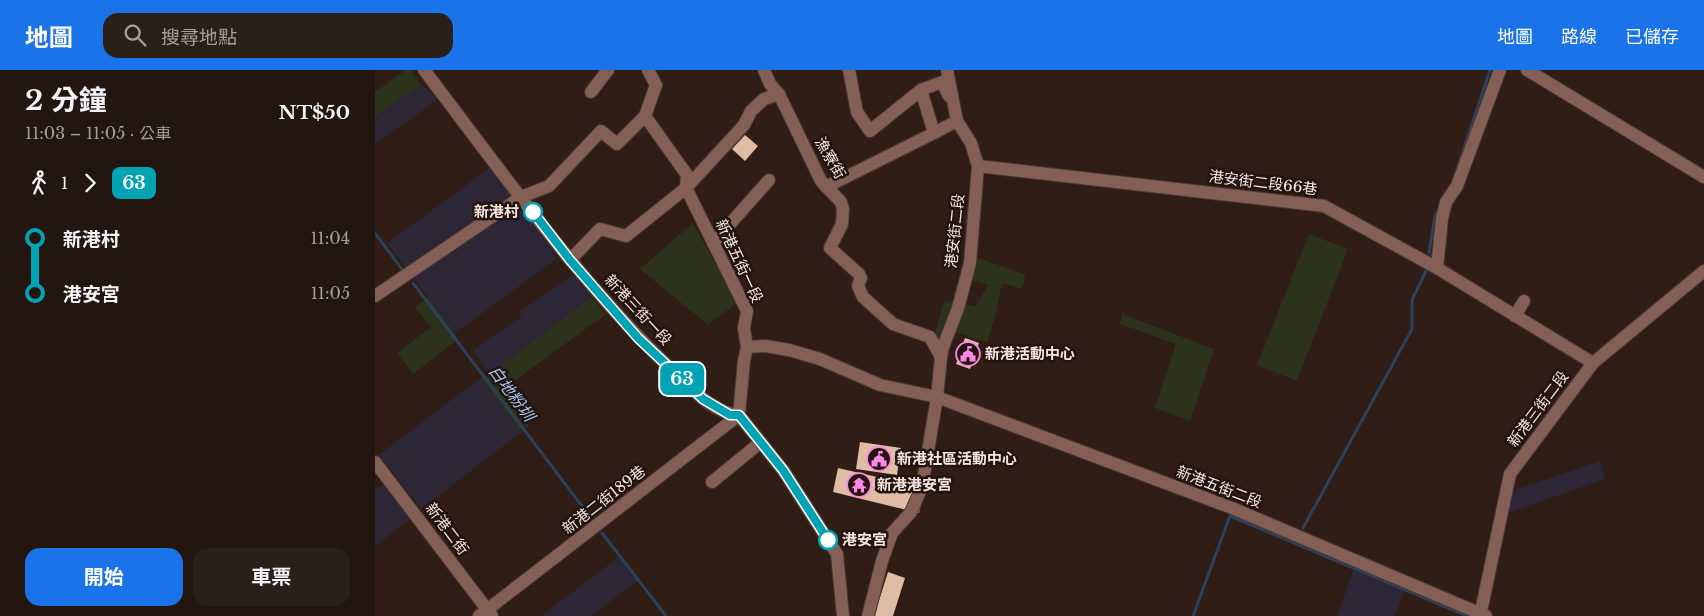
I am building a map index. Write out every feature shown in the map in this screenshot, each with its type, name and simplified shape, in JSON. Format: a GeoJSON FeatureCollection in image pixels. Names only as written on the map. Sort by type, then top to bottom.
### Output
{"type":"FeatureCollection","features":[{"type":"Feature","properties":{"kind":"street","name":"新港三街一段"},"geometry":{"type":"LineString","coordinates":[[424,70],[570,260],[638,338],[703,399],[730,415],[739,415]]}},
{"type":"Feature","properties":{"kind":"street"},"geometry":{"type":"LineString","coordinates":[[591,92],[608,70]]}},
{"type":"Feature","properties":{"kind":"street"},"geometry":{"type":"LineString","coordinates":[[375,296],[521,197],[549,186],[601,131],[617,144],[645,116],[656,85],[648,70]]}},
{"type":"Feature","properties":{"kind":"street","name":"漁寮街"},"geometry":{"type":"LineString","coordinates":[[763,70],[770,84],[779,94],[821,181],[841,202],[844,216],[843,224],[830,248],[859,274],[861,278],[858,286],[861,293],[893,324],[930,337],[941,357]]}},
{"type":"Feature","properties":{"kind":"street"},"geometry":{"type":"LineString","coordinates":[[849,70],[857,112],[870,132],[921,90],[942,82],[954,107]]}},
{"type":"Feature","properties":{"kind":"street","name":"港安街二段"},"geometry":{"type":"LineString","coordinates":[[868,616],[881,560],[892,532],[911,512],[922,487],[943,347],[958,308],[970,263],[978,166],[971,143],[957,121],[947,70]]}},
{"type":"Feature","properties":{"kind":"street"},"geometry":{"type":"LineString","coordinates":[[1437,268],[1442,219],[1446,202],[1457,186],[1500,70]]}},
{"type":"Feature","properties":{"kind":"street"},"geometry":{"type":"LineString","coordinates":[[1527,70],[1704,176]]}},
{"type":"Feature","properties":{"kind":"street"},"geometry":{"type":"LineString","coordinates":[[921,90],[934,133]]}},
{"type":"Feature","properties":{"kind":"street"},"geometry":{"type":"LineString","coordinates":[[570,260],[600,229],[626,236],[686,188],[744,125],[751,111],[764,98],[779,94]]}},
{"type":"Feature","properties":{"kind":"street","name":"新港五街一段"},"geometry":{"type":"LineString","coordinates":[[645,116],[687,175],[686,188],[747,311],[744,328],[747,347],[739,415]]}},
{"type":"Feature","properties":{"kind":"street"},"geometry":{"type":"LineString","coordinates":[[826,187],[957,121]]}},
{"type":"Feature","properties":{"kind":"street","name":"港安街二段66巷"},"geometry":{"type":"LineString","coordinates":[[978,166],[1324,206],[1437,268],[1593,363]]}},
{"type":"Feature","properties":{"kind":"street"},"geometry":{"type":"LineString","coordinates":[[713,243],[769,180]]}},
{"type":"Feature","properties":{"kind":"street","name":"新港三街二段"},"geometry":{"type":"LineString","coordinates":[[1483,615],[1510,474],[1593,363],[1704,271]]}},
{"type":"Feature","properties":{"kind":"street"},"geometry":{"type":"LineString","coordinates":[[1515,316],[1523,301]]}},
{"type":"Feature","properties":{"kind":"street"},"geometry":{"type":"LineString","coordinates":[[747,347],[766,346],[789,350],[820,359],[879,385],[937,396]]}},
{"type":"Feature","properties":{"kind":"street","name":"新港五街二段"},"geometry":{"type":"LineString","coordinates":[[937,396],[1232,508],[1483,615]]}},
{"type":"Feature","properties":{"kind":"street"},"geometry":{"type":"LineString","coordinates":[[739,415],[783,470],[837,554],[843,616]]}},
{"type":"Feature","properties":{"kind":"street","name":"新港二街189巷"},"geometry":{"type":"LineString","coordinates":[[486,614],[739,415]]}},
{"type":"Feature","properties":{"kind":"street"},"geometry":{"type":"LineString","coordinates":[[712,482],[761,442]]}},
{"type":"Feature","properties":{"kind":"street","name":"新港二街"},"geometry":{"type":"LineString","coordinates":[[375,462],[486,614]]}},
{"type":"Feature","properties":{"kind":"shaded area"},"geometry":{"type":"Polygon","coordinates":[[[421,85],[439,99],[375,144],[375,117],[421,85]]]}},
{"type":"Feature","properties":{"kind":"shaded area"},"geometry":{"type":"Polygon","coordinates":[[[491,167],[558,258],[455,333],[387,243],[491,167]]]}},
{"type":"Feature","properties":{"kind":"shaded area"},"geometry":{"type":"Polygon","coordinates":[[[574,274],[591,297],[489,374],[473,350],[522,316],[519,312],[574,274]]]}},
{"type":"Feature","properties":{"kind":"shaded area"},"geometry":{"type":"Polygon","coordinates":[[[480,378],[521,433],[421,509],[379,455],[480,378]]]}},
{"type":"Feature","properties":{"kind":"shaded area"},"geometry":{"type":"Polygon","coordinates":[[[1600,461],[1605,479],[1508,513],[1512,491],[1600,461]]]}},
{"type":"Feature","properties":{"kind":"shaded area"},"geometry":{"type":"Polygon","coordinates":[[[383,484],[410,519],[375,546],[375,490],[383,484]]]}},
{"type":"Feature","properties":{"kind":"shaded area"},"geometry":{"type":"Polygon","coordinates":[[[619,557],[638,581],[591,616],[541,616],[619,557]]]}},
{"type":"Feature","properties":{"kind":"shaded area"},"geometry":{"type":"Polygon","coordinates":[[[1355,566],[1405,589],[1395,616],[1337,616],[1355,566]]]}},
{"type":"Feature","properties":{"kind":"green space"},"geometry":{"type":"Polygon","coordinates":[[[406,70],[411,70],[421,85],[375,117],[375,92],[406,70]]]}},
{"type":"Feature","properties":{"kind":"green space"},"geometry":{"type":"Polygon","coordinates":[[[693,223],[737,303],[708,325],[640,269],[693,223]]]}},
{"type":"Feature","properties":{"kind":"green space"},"geometry":{"type":"Polygon","coordinates":[[[1309,234],[1348,249],[1297,381],[1257,365],[1309,234]]]}},
{"type":"Feature","properties":{"kind":"green space"},"geometry":{"type":"Polygon","coordinates":[[[976,257],[1026,275],[1022,289],[1002,283],[987,343],[950,330],[931,349],[944,300],[976,306],[988,285],[972,280],[976,257]]]}},
{"type":"Feature","properties":{"kind":"green space"},"geometry":{"type":"Polygon","coordinates":[[[428,297],[455,333],[457,340],[413,374],[397,353],[431,327],[415,307],[428,297]]]}},
{"type":"Feature","properties":{"kind":"green space"},"geometry":{"type":"Polygon","coordinates":[[[591,297],[606,314],[502,390],[529,426],[521,433],[480,378],[489,374],[591,297]]]}},
{"type":"Feature","properties":{"kind":"green space"},"geometry":{"type":"Polygon","coordinates":[[[1122,314],[1214,349],[1190,421],[1155,408],[1176,344],[1120,324],[1122,314]]]}},
{"type":"Feature","properties":{"kind":"building"},"geometry":{"type":"Polygon","coordinates":[[[745,135],[758,146],[745,161],[732,149],[745,135]]]}},
{"type":"Feature","properties":{"kind":"building","name":"新港活動中心"},"geometry":{"type":"Polygon","coordinates":[[[965,338],[979,343],[970,369],[956,364],[965,338]]]}},
{"type":"Feature","properties":{"kind":"building","name":"新港社區活動中心"},"geometry":{"type":"Polygon","coordinates":[[[860,442],[901,448],[897,475],[856,469],[860,442]]]}},
{"type":"Feature","properties":{"kind":"building"},"geometry":{"type":"Polygon","coordinates":[[[838,468],[925,488],[919,513],[833,492],[838,468]]]}},
{"type":"Feature","properties":{"kind":"building"},"geometry":{"type":"Polygon","coordinates":[[[888,572],[905,578],[893,616],[874,616],[888,572]]]}},
{"type":"Feature","properties":{"kind":"waterway"},"geometry":{"type":"LineString","coordinates":[[1455,175],[1490,70]]}},
{"type":"Feature","properties":{"kind":"waterway"},"geometry":{"type":"LineString","coordinates":[[1429,253],[1435,216],[1438,210]]}},
{"type":"Feature","properties":{"kind":"waterway","name":"白地粉圳"},"geometry":{"type":"LineString","coordinates":[[375,233],[401,268]]}},
{"type":"Feature","properties":{"kind":"waterway"},"geometry":{"type":"LineString","coordinates":[[1303,528],[1412,329],[1412,300],[1426,271]]}},
{"type":"Feature","properties":{"kind":"waterway","name":"白地粉圳"},"geometry":{"type":"LineString","coordinates":[[413,283],[591,518]]}},
{"type":"Feature","properties":{"kind":"waterway"},"geometry":{"type":"LineString","coordinates":[[1193,616],[1230,516],[1467,616]]}},
{"type":"Feature","properties":{"kind":"waterway","name":"白地粉圳"},"geometry":{"type":"LineString","coordinates":[[602,533],[666,616]]}},
{"type":"Feature","properties":{"kind":"bus line","name":"63"},"geometry":{"type":"LineString","coordinates":[[533,212],[570,260],[638,338],[703,399],[730,415],[739,415],[783,470],[828,540]]}},
{"type":"Feature","properties":{"kind":"place","name":"新港村"},"geometry":{"type":"Point","coordinates":[533,212]}},
{"type":"Feature","properties":{"kind":"place","name":"新港活動中心"},"geometry":{"type":"Point","coordinates":[968,354]}},
{"type":"Feature","properties":{"kind":"place","name":"新港社區活動中心"},"geometry":{"type":"Point","coordinates":[879,459]}},
{"type":"Feature","properties":{"kind":"place","name":"新港港安宮"},"geometry":{"type":"Point","coordinates":[859,485]}},
{"type":"Feature","properties":{"kind":"place","name":"港安宮"},"geometry":{"type":"Point","coordinates":[828,540]}}]}
